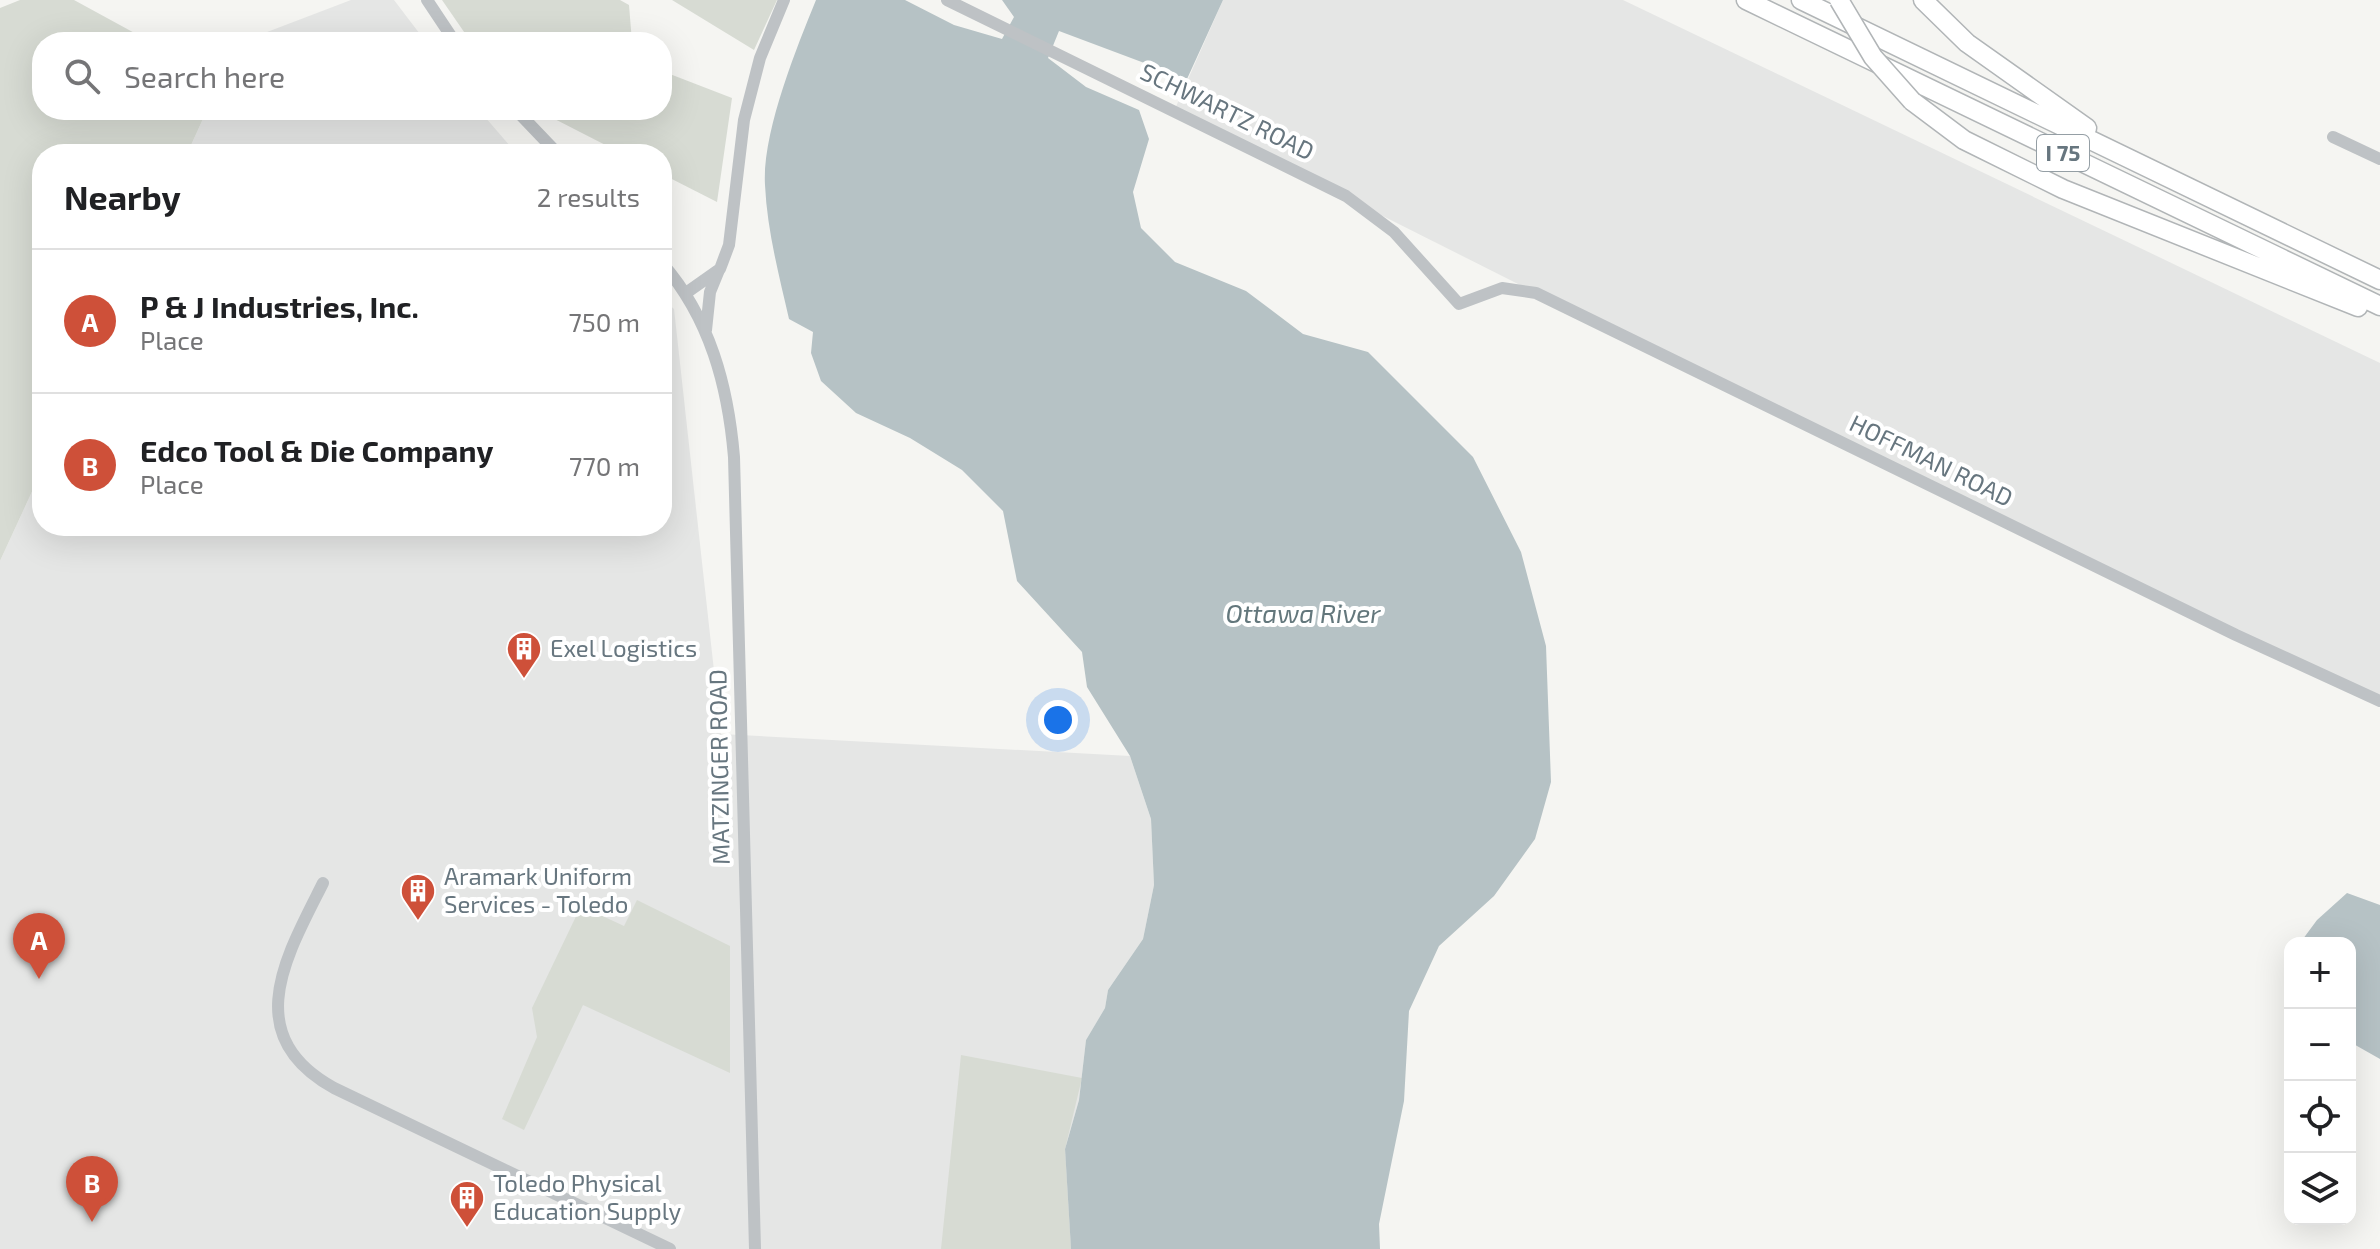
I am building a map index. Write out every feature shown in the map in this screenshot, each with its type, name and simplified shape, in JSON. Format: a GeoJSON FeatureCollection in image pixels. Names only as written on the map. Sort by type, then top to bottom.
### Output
{"type":"FeatureCollection","features":[{"type":"Feature","properties":{"kind":"highway","name":"I 75"},"geometry":{"type":"LineString","coordinates":[[1746,0],[2380,306]]}},
{"type":"Feature","properties":{"kind":"highway","name":"I 75"},"geometry":{"type":"LineString","coordinates":[[1801,0],[2380,280]]}},
{"type":"Feature","properties":{"kind":"highway"},"geometry":{"type":"LineString","coordinates":[[1839,0],[1873,57],[1912,101],[1964,140],[2063,189],[2380,315]]}},
{"type":"Feature","properties":{"kind":"highway"},"geometry":{"type":"LineString","coordinates":[[1923,0],[1978,52],[2125,156]]}},
{"type":"Feature","properties":{"kind":"street"},"geometry":{"type":"LineString","coordinates":[[427,0],[448,32]]}},
{"type":"Feature","properties":{"kind":"street"},"geometry":{"type":"LineString","coordinates":[[705,333],[710,292],[729,245],[744,120],[760,58],[784,0]]}},
{"type":"Feature","properties":{"kind":"street","name":"SCHWARTZ ROAD"},"geometry":{"type":"LineString","coordinates":[[947,0],[1346,196],[1394,232],[1459,304]]}},
{"type":"Feature","properties":{"kind":"street"},"geometry":{"type":"LineString","coordinates":[[526,120],[548,144]]}},
{"type":"Feature","properties":{"kind":"street"},"geometry":{"type":"LineString","coordinates":[[2333,137],[2380,159]]}},
{"type":"Feature","properties":{"kind":"street"},"geometry":{"type":"LineString","coordinates":[[686,293],[720,269]]}},
{"type":"Feature","properties":{"kind":"street","name":"MATZINGER ROAD"},"geometry":{"type":"LineString","coordinates":[[672,276],[686,293],[705,333],[729,402],[734,457],[755,1249]]}},
{"type":"Feature","properties":{"kind":"street","name":"HOFFMAN ROAD"},"geometry":{"type":"LineString","coordinates":[[1459,304],[1502,288],[1536,293],[2236,635],[2380,701]]}},
{"type":"Feature","properties":{"kind":"street"},"geometry":{"type":"LineString","coordinates":[[323,883],[286,958],[278,987],[279,1018],[291,1048],[301,1062],[334,1088],[670,1249]]}},
{"type":"Feature","properties":{"kind":"shaded area"},"geometry":{"type":"Polygon","coordinates":[[[20,0],[74,0],[133,32],[32,32],[32,120],[202,120],[192,144],[32,144],[32,492],[0,561],[0,8],[20,0]]]}},
{"type":"Feature","properties":{"kind":"shaded area"},"geometry":{"type":"Polygon","coordinates":[[[351,0],[394,0],[418,32],[267,32],[351,0]]]}},
{"type":"Feature","properties":{"kind":"shaded area"},"geometry":{"type":"Polygon","coordinates":[[[442,0],[620,0],[629,5],[631,32],[464,32],[442,0]]]}},
{"type":"Feature","properties":{"kind":"shaded area"},"geometry":{"type":"Polygon","coordinates":[[[672,0],[777,0],[754,50],[672,0]]]}},
{"type":"Feature","properties":{"kind":"shaded area"},"geometry":{"type":"Polygon","coordinates":[[[1223,0],[1623,0],[2380,363],[2380,701],[1546,298],[1174,111],[1223,0]]]}},
{"type":"Feature","properties":{"kind":"shaded area"},"geometry":{"type":"Polygon","coordinates":[[[672,75],[732,98],[717,202],[672,179],[672,144],[603,144],[557,120],[672,120],[672,75]]]}},
{"type":"Feature","properties":{"kind":"shaded area"},"geometry":{"type":"Polygon","coordinates":[[[202,120],[488,120],[508,144],[192,144],[202,120]]]}},
{"type":"Feature","properties":{"kind":"shaded area"},"geometry":{"type":"Polygon","coordinates":[[[672,307],[721,734],[1130,756],[1151,819],[1154,885],[1143,939],[1108,990],[1105,1008],[1086,1040],[1079,1100],[1065,1149],[1071,1249],[0,1249],[0,561],[32,492],[32,536],[672,536],[672,307]]]}},
{"type":"Feature","properties":{"kind":"shaded area"},"geometry":{"type":"Polygon","coordinates":[[[637,900],[730,946],[730,1073],[583,1005],[524,1130],[502,1119],[537,1037],[532,1008],[581,906],[624,926],[637,900]]]}},
{"type":"Feature","properties":{"kind":"shaded area"},"geometry":{"type":"Polygon","coordinates":[[[961,1055],[1082,1078],[1065,1149],[1071,1249],[941,1249],[961,1055]]]}},
{"type":"Feature","properties":{"kind":"water","name":"Ottawa River"},"geometry":{"type":"Polygon","coordinates":[[[816,0],[905,0],[954,25],[1002,39],[1014,17],[1002,0],[1223,0],[1187,79],[1059,31],[1048,58],[1086,87],[1139,110],[1149,139],[1133,192],[1141,228],[1175,262],[1246,291],[1303,334],[1368,352],[1473,457],[1521,552],[1546,646],[1551,782],[1535,839],[1494,896],[1439,946],[1409,1011],[1404,1101],[1379,1224],[1380,1249],[1071,1249],[1065,1149],[1079,1100],[1086,1040],[1105,1008],[1108,990],[1143,939],[1154,885],[1151,819],[1130,756],[1087,687],[1082,652],[1017,581],[1003,511],[962,470],[910,438],[856,413],[821,381],[811,353],[813,332],[789,319],[768,219],[766,164],[782,91],[816,0]]]}},
{"type":"Feature","properties":{"kind":"water"},"geometry":{"type":"Polygon","coordinates":[[[2347,893],[2380,905],[2380,1059],[2356,1045],[2356,937],[2304,937],[2317,920],[2347,893]]]}},
{"type":"Feature","properties":{"kind":"place","name":"Exel Logistics"},"geometry":{"type":"Point","coordinates":[524,680]}},
{"type":"Feature","properties":{"kind":"place","name":"Aramark Uniform Services - Toledo"},"geometry":{"type":"Point","coordinates":[418,922]}},
{"type":"Feature","properties":{"kind":"place","name":"P & J Industries, Inc."},"geometry":{"type":"Point","coordinates":[39,979]}},
{"type":"Feature","properties":{"kind":"place","name":"Edco Tool & Die Company"},"geometry":{"type":"Point","coordinates":[92,1222]}},
{"type":"Feature","properties":{"kind":"place","name":"Toledo Physical Education Supply"},"geometry":{"type":"Point","coordinates":[467,1229]}}]}
